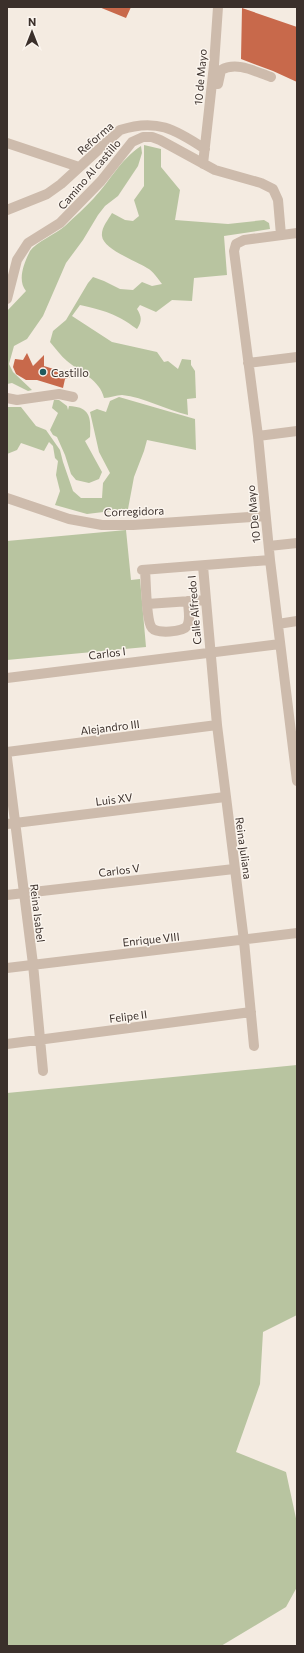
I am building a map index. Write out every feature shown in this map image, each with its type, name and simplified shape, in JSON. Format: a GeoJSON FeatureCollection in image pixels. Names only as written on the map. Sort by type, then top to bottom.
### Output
{"type":"FeatureCollection","features":[{"type":"Feature","properties":{"kind":"street","name":"10 de Mayo"},"geometry":{"type":"LineString","coordinates":[[205,149],[214,65],[218,7]]}},
{"type":"Feature","properties":{"kind":"street","name":"10 De Mayo"},"geometry":{"type":"LineString","coordinates":[[205,149],[213,126],[219,76],[222,70],[227,67],[234,66],[271,77]]}},
{"type":"Feature","properties":{"kind":"street","name":"Reforma"},"geometry":{"type":"LineString","coordinates":[[7,210],[47,194],[61,184],[120,130],[143,124],[162,126],[188,138],[205,149]]}},
{"type":"Feature","properties":{"kind":"street","name":"Camino Al castillo"},"geometry":{"type":"LineString","coordinates":[[7,300],[17,260],[22,251],[36,237],[60,223],[84,200],[132,142],[143,137],[152,137],[203,164]]}},
{"type":"Feature","properties":{"kind":"street"},"geometry":{"type":"LineString","coordinates":[[7,143],[79,167]]}},
{"type":"Feature","properties":{"kind":"street"},"geometry":{"type":"LineString","coordinates":[[205,149],[203,164],[215,170],[261,183],[273,190],[278,200],[281,235],[297,233]]}},
{"type":"Feature","properties":{"kind":"street","name":"10 De Mayo"},"geometry":{"type":"LineString","coordinates":[[281,235],[244,240],[236,244],[234,251],[234,262],[258,436],[265,516],[280,644],[293,703],[297,782]]}},
{"type":"Feature","properties":{"kind":"street"},"geometry":{"type":"LineString","coordinates":[[248,363],[297,357]]}},
{"type":"Feature","properties":{"kind":"street"},"geometry":{"type":"LineString","coordinates":[[7,398],[17,400],[59,394],[73,397]]}},
{"type":"Feature","properties":{"kind":"street"},"geometry":{"type":"LineString","coordinates":[[258,436],[297,431]]}},
{"type":"Feature","properties":{"kind":"street","name":"Corregidora"},"geometry":{"type":"LineString","coordinates":[[7,498],[69,519],[102,525],[132,525],[265,516]]}},
{"type":"Feature","properties":{"kind":"street"},"geometry":{"type":"LineString","coordinates":[[269,546],[297,543]]}},
{"type":"Feature","properties":{"kind":"street","name":"Calle Alfredo I"},"geometry":{"type":"LineString","coordinates":[[147,604],[144,570],[270,560]]}},
{"type":"Feature","properties":{"kind":"street","name":"Calle Alfredo I"},"geometry":{"type":"LineString","coordinates":[[202,566],[210,652]]}},
{"type":"Feature","properties":{"kind":"street"},"geometry":{"type":"LineString","coordinates":[[188,601],[187,625],[184,629],[160,631],[151,628],[147,604],[188,601],[205,600]]}},
{"type":"Feature","properties":{"kind":"street"},"geometry":{"type":"LineString","coordinates":[[278,624],[297,621]]}},
{"type":"Feature","properties":{"kind":"street","name":"Carlos I"},"geometry":{"type":"LineString","coordinates":[[7,678],[280,644]]}},
{"type":"Feature","properties":{"kind":"street","name":"Reina Juliana"},"geometry":{"type":"LineString","coordinates":[[210,652],[225,797],[244,941],[254,1046]]}},
{"type":"Feature","properties":{"kind":"street","name":"Alejandro III"},"geometry":{"type":"LineString","coordinates":[[7,752],[217,725]]}},
{"type":"Feature","properties":{"kind":"street","name":"Reina Isabel"},"geometry":{"type":"LineString","coordinates":[[7,758],[11,823],[24,893],[33,964],[43,1071]]}},
{"type":"Feature","properties":{"kind":"street","name":"Luis XV"},"geometry":{"type":"LineString","coordinates":[[11,823],[225,797]]}},
{"type":"Feature","properties":{"kind":"street","name":"Carlos V"},"geometry":{"type":"LineString","coordinates":[[7,895],[234,869]]}},
{"type":"Feature","properties":{"kind":"street","name":"Enrique VIII"},"geometry":{"type":"LineString","coordinates":[[7,968],[244,941],[297,933]]}},
{"type":"Feature","properties":{"kind":"street","name":"Felipe II"},"geometry":{"type":"LineString","coordinates":[[7,1044],[251,1012]]}},
{"type":"Feature","properties":{"kind":"green space"},"geometry":{"type":"Polygon","coordinates":[[[144,145],[161,149],[161,167],[180,190],[175,220],[228,224],[264,220],[269,223],[270,229],[224,236],[227,275],[194,278],[192,301],[172,300],[156,312],[140,305],[137,309],[141,317],[141,321],[137,329],[110,313],[80,305],[72,316],[112,342],[157,352],[164,362],[168,361],[178,369],[182,359],[191,360],[191,365],[195,371],[196,398],[187,399],[188,415],[130,396],[120,395],[104,398],[102,392],[94,381],[65,359],[50,342],[53,331],[66,320],[93,277],[120,289],[133,290],[142,282],[152,286],[162,284],[149,269],[108,246],[102,236],[104,227],[112,213],[125,220],[133,221],[139,216],[134,200],[144,186],[144,145]]]}},
{"type":"Feature","properties":{"kind":"green space"},"geometry":{"type":"Polygon","coordinates":[[[141,146],[142,153],[138,166],[118,196],[105,206],[98,215],[83,240],[66,263],[43,316],[27,339],[14,346],[9,364],[13,372],[32,390],[28,391],[12,383],[7,384],[7,311],[26,291],[22,282],[22,271],[30,251],[37,244],[65,226],[91,202],[127,158],[141,146]]]}},
{"type":"Feature","properties":{"kind":"green space"},"geometry":{"type":"Polygon","coordinates":[[[119,397],[195,419],[196,450],[147,440],[134,477],[128,509],[87,514],[55,505],[60,491],[56,475],[58,461],[55,458],[53,446],[49,442],[44,451],[21,443],[17,450],[7,454],[7,407],[21,407],[36,426],[46,430],[60,450],[73,491],[81,498],[102,498],[103,483],[110,473],[99,452],[90,412],[97,409],[106,412],[110,401],[119,397]]]}},
{"type":"Feature","properties":{"kind":"green space"},"geometry":{"type":"Polygon","coordinates":[[[54,400],[59,400],[67,406],[68,410],[69,406],[86,411],[90,419],[90,437],[85,441],[102,472],[99,479],[89,483],[76,480],[71,474],[57,437],[53,435],[50,430],[58,413],[52,408],[54,400]]]}},
{"type":"Feature","properties":{"kind":"green space"},"geometry":{"type":"Polygon","coordinates":[[[126,530],[131,580],[140,579],[146,647],[7,660],[7,541],[126,530]]]}},
{"type":"Feature","properties":{"kind":"green space"},"geometry":{"type":"Polygon","coordinates":[[[297,1065],[297,1315],[263,1332],[260,1384],[236,1452],[286,1472],[297,1523],[297,1587],[286,1607],[221,1646],[7,1646],[7,1093],[297,1065]]]}},
{"type":"Feature","properties":{"kind":"building"},"geometry":{"type":"Polygon","coordinates":[[[99,7],[131,7],[126,18],[99,7]]]}},
{"type":"Feature","properties":{"kind":"building"},"geometry":{"type":"Polygon","coordinates":[[[242,8],[297,27],[297,82],[241,59],[242,8]]]}},
{"type":"Feature","properties":{"kind":"building","name":"Castillo"},"geometry":{"type":"Polygon","coordinates":[[[27,353],[33,366],[44,355],[44,366],[60,371],[63,370],[82,373],[65,379],[63,388],[37,380],[26,380],[16,374],[13,367],[15,359],[23,360],[27,353]]]}},
{"type":"Feature","properties":{"kind":"place","name":"Castillo"},"geometry":{"type":"Point","coordinates":[43,372]}}]}
